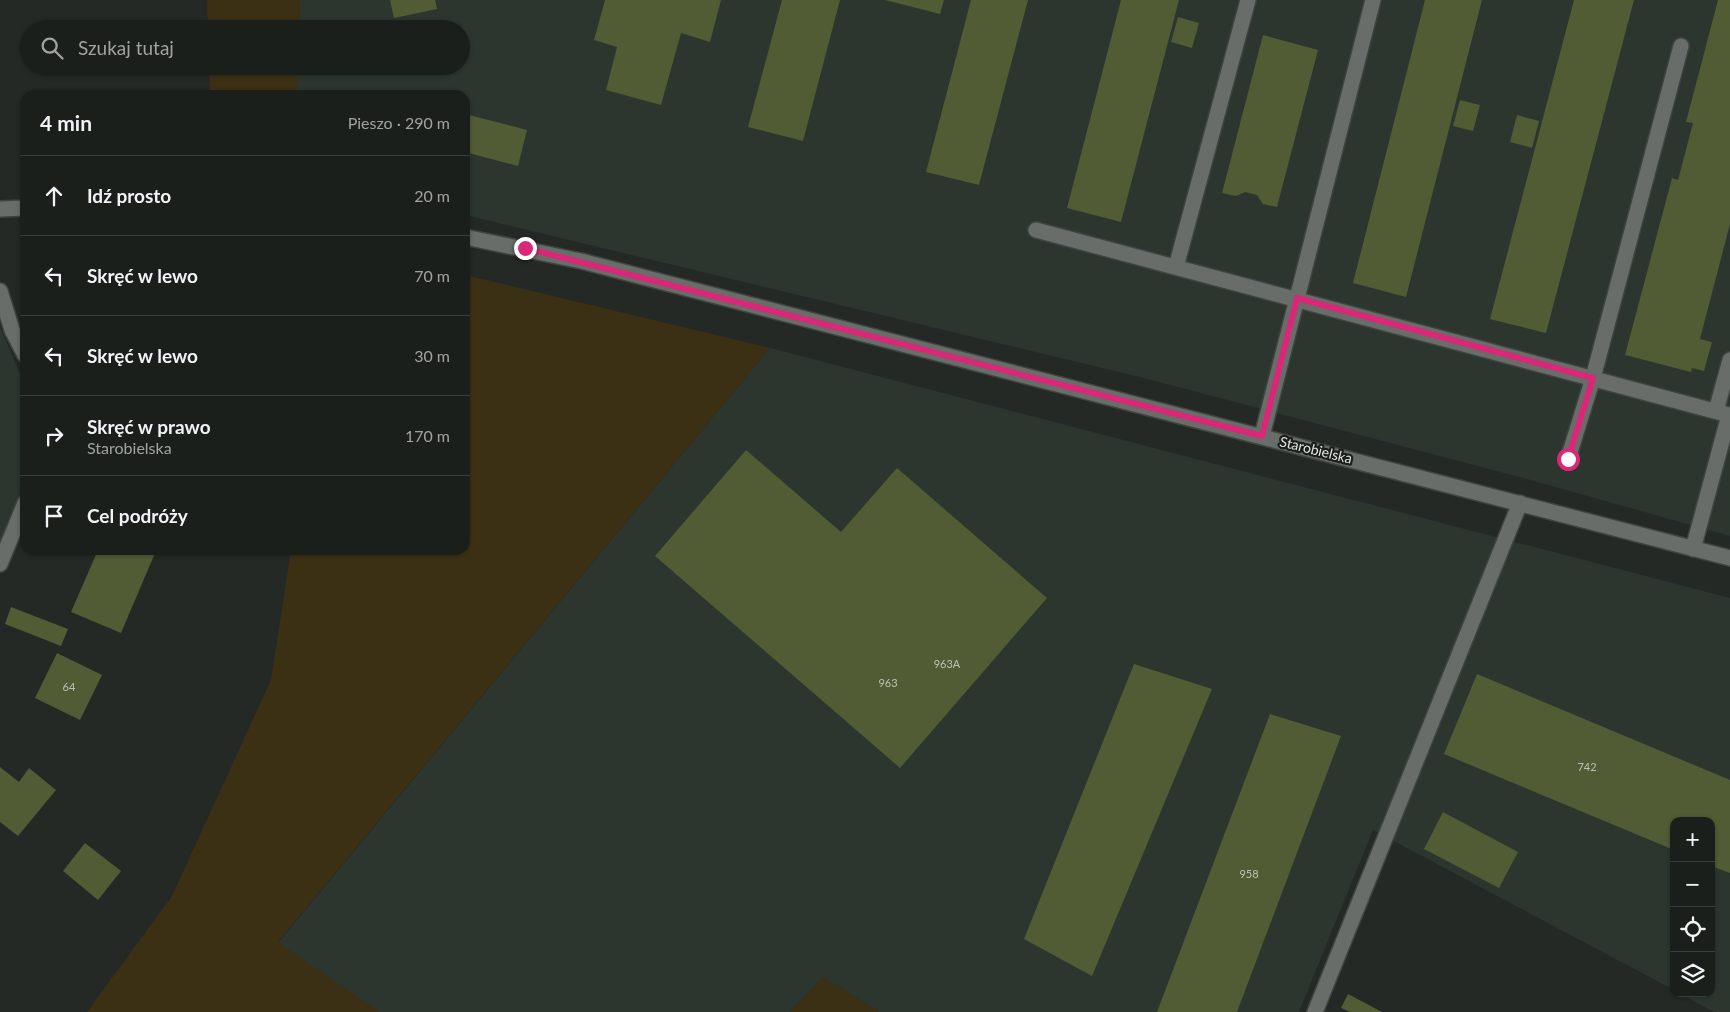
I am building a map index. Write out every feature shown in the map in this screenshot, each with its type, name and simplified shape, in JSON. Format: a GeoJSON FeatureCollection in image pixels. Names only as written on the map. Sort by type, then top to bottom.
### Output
{"type":"FeatureCollection","features":[{"type":"Feature","properties":{"kind":"street"},"geometry":{"type":"LineString","coordinates":[[1176,267],[1248,0]]}},
{"type":"Feature","properties":{"kind":"street"},"geometry":{"type":"LineString","coordinates":[[1262,436],[1373,0]]}},
{"type":"Feature","properties":{"kind":"street"},"geometry":{"type":"LineString","coordinates":[[1568,459],[1593,378],[1681,46]]}},
{"type":"Feature","properties":{"kind":"street"},"geometry":{"type":"LineString","coordinates":[[0,209],[20,208]]}},
{"type":"Feature","properties":{"kind":"street"},"geometry":{"type":"LineString","coordinates":[[1036,230],[1297,298],[1729,415],[1693,549]]}},
{"type":"Feature","properties":{"kind":"street","name":"Starobielska"},"geometry":{"type":"LineString","coordinates":[[470,238],[591,264],[1730,558]]}},
{"type":"Feature","properties":{"kind":"street"},"geometry":{"type":"LineString","coordinates":[[0,291],[12,330],[20,346]]}},
{"type":"Feature","properties":{"kind":"street"},"geometry":{"type":"LineString","coordinates":[[1716,411],[1730,360]]}},
{"type":"Feature","properties":{"kind":"street"},"geometry":{"type":"LineString","coordinates":[[1315,1012],[1520,503]]}},
{"type":"Feature","properties":{"kind":"street"},"geometry":{"type":"LineString","coordinates":[[0,564],[20,515]]}},
{"type":"Feature","properties":{"kind":"shaded area"},"geometry":{"type":"Polygon","coordinates":[[[207,0],[300,0],[299,20],[208,20],[207,0]]]}},
{"type":"Feature","properties":{"kind":"shaded area"},"geometry":{"type":"Polygon","coordinates":[[[300,0],[1730,0],[1730,536],[1527,479],[1144,378],[470,216],[470,90],[296,90],[296,88],[297,75],[470,75],[470,20],[299,20],[300,0]]]}},
{"type":"Feature","properties":{"kind":"shaded area"},"geometry":{"type":"Polygon","coordinates":[[[209,75],[297,75],[297,90],[210,90],[209,75]]]}},
{"type":"Feature","properties":{"kind":"shaded area"},"geometry":{"type":"Polygon","coordinates":[[[470,276],[770,348],[278,942],[379,1012],[87,1012],[172,896],[271,680],[290,555],[470,555],[470,276]]]}},
{"type":"Feature","properties":{"kind":"shaded area"},"geometry":{"type":"Polygon","coordinates":[[[0,327],[20,374],[20,494],[0,544],[0,327]]]}},
{"type":"Feature","properties":{"kind":"shaded area"},"geometry":{"type":"Polygon","coordinates":[[[770,348],[1730,598],[1730,1012],[1714,1012],[1686,997],[1715,997],[1715,817],[1670,817],[1670,988],[1373,830],[1299,1012],[879,1012],[823,977],[790,1012],[379,1012],[278,943],[770,348]]]}},
{"type":"Feature","properties":{"kind":"shaded area"},"geometry":{"type":"Polygon","coordinates":[[[823,977],[879,1012],[790,1012],[823,977]]]}},
{"type":"Feature","properties":{"kind":"building"},"geometry":{"type":"Polygon","coordinates":[[[390,0],[435,0],[437,9],[394,18],[390,0]]]}},
{"type":"Feature","properties":{"kind":"building"},"geometry":{"type":"Polygon","coordinates":[[[605,0],[721,0],[710,42],[681,33],[661,105],[606,90],[617,47],[594,40],[605,0]]]}},
{"type":"Feature","properties":{"kind":"building"},"geometry":{"type":"Polygon","coordinates":[[[782,0],[840,0],[803,141],[748,127],[782,0]]]}},
{"type":"Feature","properties":{"kind":"building"},"geometry":{"type":"Polygon","coordinates":[[[885,0],[944,0],[940,14],[885,0]]]}},
{"type":"Feature","properties":{"kind":"building"},"geometry":{"type":"Polygon","coordinates":[[[971,0],[1028,0],[979,185],[926,172],[971,0]]]}},
{"type":"Feature","properties":{"kind":"building"},"geometry":{"type":"Polygon","coordinates":[[[1121,0],[1179,0],[1121,222],[1067,208],[1121,0]]]}},
{"type":"Feature","properties":{"kind":"building"},"geometry":{"type":"Polygon","coordinates":[[[1425,0],[1482,0],[1406,297],[1353,283],[1425,0]]]}},
{"type":"Feature","properties":{"kind":"building"},"geometry":{"type":"Polygon","coordinates":[[[1574,0],[1634,0],[1546,333],[1490,319],[1574,0]]]}},
{"type":"Feature","properties":{"kind":"building"},"geometry":{"type":"Polygon","coordinates":[[[1718,0],[1730,0],[1730,224],[1700,339],[1712,342],[1704,371],[1692,368],[1691,372],[1625,355],[1672,178],[1678,180],[1693,123],[1686,122],[1718,0]]]}},
{"type":"Feature","properties":{"kind":"building"},"geometry":{"type":"Polygon","coordinates":[[[1178,17],[1199,23],[1192,48],[1171,42],[1178,17]]]}},
{"type":"Feature","properties":{"kind":"building"},"geometry":{"type":"Polygon","coordinates":[[[1263,35],[1318,50],[1277,207],[1263,204],[1257,195],[1245,192],[1236,196],[1222,193],[1263,35]]]}},
{"type":"Feature","properties":{"kind":"building"},"geometry":{"type":"Polygon","coordinates":[[[1460,100],[1480,105],[1473,131],[1453,126],[1460,100]]]}},
{"type":"Feature","properties":{"kind":"building"},"geometry":{"type":"Polygon","coordinates":[[[470,115],[527,130],[518,166],[470,153],[470,115]]]}},
{"type":"Feature","properties":{"kind":"building"},"geometry":{"type":"Polygon","coordinates":[[[1517,115],[1539,121],[1532,148],[1510,142],[1517,115]]]}},
{"type":"Feature","properties":{"kind":"building"},"geometry":{"type":"Polygon","coordinates":[[[746,450],[841,532],[897,468],[1047,598],[900,768],[655,556],[746,450]]]}},
{"type":"Feature","properties":{"kind":"building"},"geometry":{"type":"Polygon","coordinates":[[[96,555],[154,555],[121,633],[71,612],[96,555]]]}},
{"type":"Feature","properties":{"kind":"building"},"geometry":{"type":"Polygon","coordinates":[[[11,607],[68,629],[61,646],[5,624],[11,607]]]}},
{"type":"Feature","properties":{"kind":"building"},"geometry":{"type":"Polygon","coordinates":[[[57,653],[102,675],[80,720],[35,698],[57,653]]]}},
{"type":"Feature","properties":{"kind":"building"},"geometry":{"type":"Polygon","coordinates":[[[1134,664],[1212,689],[1092,976],[1024,939],[1134,664]]]}},
{"type":"Feature","properties":{"kind":"building"},"geometry":{"type":"Polygon","coordinates":[[[1477,674],[1730,780],[1730,873],[1715,867],[1715,817],[1670,817],[1670,848],[1444,754],[1477,674]]]}},
{"type":"Feature","properties":{"kind":"building"},"geometry":{"type":"Polygon","coordinates":[[[1270,714],[1341,736],[1237,1012],[1157,1012],[1270,714]]]}},
{"type":"Feature","properties":{"kind":"building"},"geometry":{"type":"Polygon","coordinates":[[[0,767],[19,782],[29,768],[56,790],[18,836],[0,822],[0,767]]]}},
{"type":"Feature","properties":{"kind":"building"},"geometry":{"type":"Polygon","coordinates":[[[1443,812],[1518,852],[1499,888],[1424,849],[1443,812]]]}},
{"type":"Feature","properties":{"kind":"building"},"geometry":{"type":"Polygon","coordinates":[[[85,843],[121,871],[98,900],[63,871],[85,843]]]}},
{"type":"Feature","properties":{"kind":"building"},"geometry":{"type":"Polygon","coordinates":[[[1348,994],[1382,1012],[1350,1012],[1341,1008],[1348,994]]]}},
{"type":"Feature","properties":{"kind":"route"},"geometry":{"type":"LineString","coordinates":[[525,248],[1262,436],[1297,298],[1593,378],[1568,459]]}}]}
